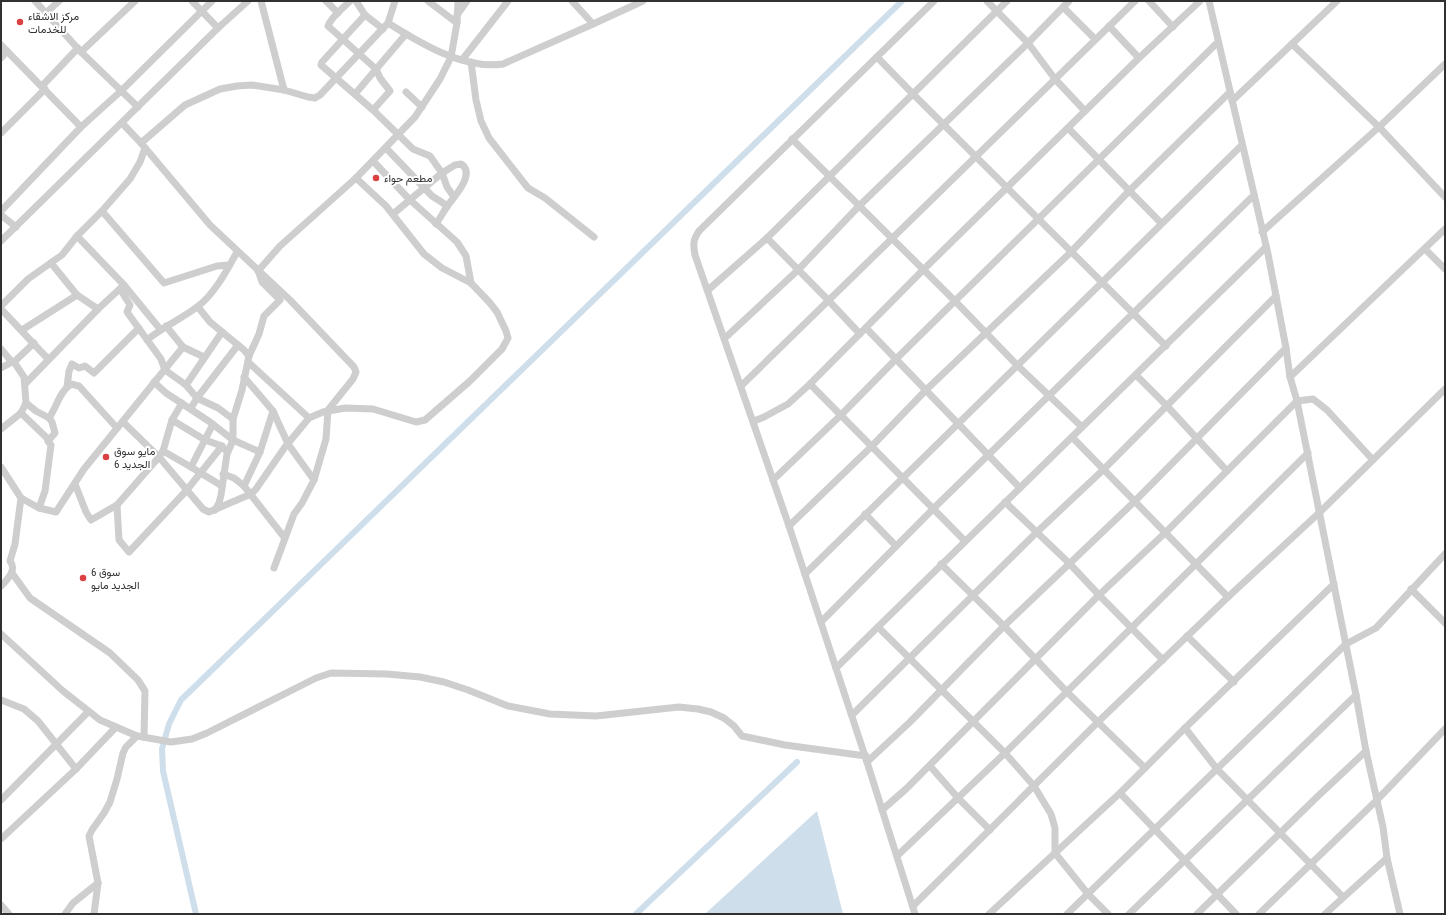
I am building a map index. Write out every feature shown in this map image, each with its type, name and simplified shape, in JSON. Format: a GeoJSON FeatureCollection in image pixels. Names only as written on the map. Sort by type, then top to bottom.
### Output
{"type":"FeatureCollection","features":[{"type":"Feature","properties":{"kind":"street"},"geometry":{"type":"LineString","coordinates":[[35,1],[80,50],[138,107]]}},
{"type":"Feature","properties":{"kind":"street"},"geometry":{"type":"LineString","coordinates":[[46,13],[59,1]]}},
{"type":"Feature","properties":{"kind":"street"},"geometry":{"type":"LineString","coordinates":[[1,133],[80,50],[135,1]]}},
{"type":"Feature","properties":{"kind":"street"},"geometry":{"type":"LineString","coordinates":[[192,1],[218,28]]}},
{"type":"Feature","properties":{"kind":"street"},"geometry":{"type":"LineString","coordinates":[[1,211],[81,127],[121,91],[212,1]]}},
{"type":"Feature","properties":{"kind":"street"},"geometry":{"type":"LineString","coordinates":[[1,241],[218,28],[248,1]]}},
{"type":"Feature","properties":{"kind":"street"},"geometry":{"type":"LineString","coordinates":[[261,1],[284,90]]}},
{"type":"Feature","properties":{"kind":"street"},"geometry":{"type":"LineString","coordinates":[[326,1],[338,13]]}},
{"type":"Feature","properties":{"kind":"street"},"geometry":{"type":"LineString","coordinates":[[350,1],[328,26],[376,69],[380,78],[390,91],[373,110]]}},
{"type":"Feature","properties":{"kind":"street"},"geometry":{"type":"LineString","coordinates":[[356,1],[365,15],[385,26],[406,34],[451,57],[492,65],[503,64],[643,1]]}},
{"type":"Feature","properties":{"kind":"street"},"geometry":{"type":"LineString","coordinates":[[48,359],[1,308],[28,279],[62,254],[102,212],[130,179],[140,162],[143,146],[185,105],[220,89],[237,86],[252,86],[284,90],[315,98],[320,95],[360,54],[385,26],[394,1]]}},
{"type":"Feature","properties":{"kind":"street"},"geometry":{"type":"LineString","coordinates":[[428,1],[457,23]]}},
{"type":"Feature","properties":{"kind":"street"},"geometry":{"type":"LineString","coordinates":[[258,271],[280,246],[356,178],[415,117],[446,69],[451,57],[457,23],[458,1]]}},
{"type":"Feature","properties":{"kind":"street"},"geometry":{"type":"LineString","coordinates":[[457,15],[467,1]]}},
{"type":"Feature","properties":{"kind":"street"},"geometry":{"type":"LineString","coordinates":[[462,60],[508,1]]}},
{"type":"Feature","properties":{"kind":"street"},"geometry":{"type":"LineString","coordinates":[[572,1],[593,24]]}},
{"type":"Feature","properties":{"kind":"street"},"geometry":{"type":"LineString","coordinates":[[915,914],[852,715],[754,422],[695,255],[693,244],[694,238],[700,231],[934,1]]}},
{"type":"Feature","properties":{"kind":"street"},"geometry":{"type":"LineString","coordinates":[[987,1],[1028,43],[1055,79],[1085,111]]}},
{"type":"Feature","properties":{"kind":"street"},"geometry":{"type":"LineString","coordinates":[[708,290],[767,238],[1007,1]]}},
{"type":"Feature","properties":{"kind":"street"},"geometry":{"type":"LineString","coordinates":[[725,338],[798,270],[859,206],[1028,43],[1069,1]]}},
{"type":"Feature","properties":{"kind":"street"},"geometry":{"type":"LineString","coordinates":[[741,386],[1135,1]]}},
{"type":"Feature","properties":{"kind":"street"},"geometry":{"type":"LineString","coordinates":[[1149,1],[1173,27]]}},
{"type":"Feature","properties":{"kind":"street"},"geometry":{"type":"LineString","coordinates":[[754,422],[788,404],[810,384],[923,270],[1139,58],[1200,1]]}},
{"type":"Feature","properties":{"kind":"street"},"geometry":{"type":"LineString","coordinates":[[1209,1],[1266,247],[1286,348],[1290,377],[1297,401],[1320,512],[1398,913]]}},
{"type":"Feature","properties":{"kind":"street"},"geometry":{"type":"LineString","coordinates":[[1232,101],[1336,1]]}},
{"type":"Feature","properties":{"kind":"street"},"geometry":{"type":"LineString","coordinates":[[1063,7],[1095,39]]}},
{"type":"Feature","properties":{"kind":"street"},"geometry":{"type":"LineString","coordinates":[[365,15],[321,63],[321,65],[373,110],[416,151],[430,156],[442,173],[447,187],[454,197]]}},
{"type":"Feature","properties":{"kind":"street"},"geometry":{"type":"LineString","coordinates":[[1109,26],[1139,58]]}},
{"type":"Feature","properties":{"kind":"street"},"geometry":{"type":"LineString","coordinates":[[355,94],[406,34]]}},
{"type":"Feature","properties":{"kind":"street"},"geometry":{"type":"LineString","coordinates":[[773,480],[842,415],[895,360],[1039,220],[1098,159],[1218,42]]}},
{"type":"Feature","properties":{"kind":"street"},"geometry":{"type":"LineString","coordinates":[[1292,44],[1380,127],[1445,197]]}},
{"type":"Feature","properties":{"kind":"street"},"geometry":{"type":"LineString","coordinates":[[1,45],[81,127]]}},
{"type":"Feature","properties":{"kind":"street"},"geometry":{"type":"LineString","coordinates":[[1,58],[8,51]]}},
{"type":"Feature","properties":{"kind":"street"},"geometry":{"type":"LineString","coordinates":[[877,57],[1166,346]]}},
{"type":"Feature","properties":{"kind":"street"},"geometry":{"type":"LineString","coordinates":[[471,62],[479,113],[485,132],[489,138],[528,188],[545,198],[594,236]]}},
{"type":"Feature","properties":{"kind":"street"},"geometry":{"type":"LineString","coordinates":[[1262,232],[1380,127],[1445,64]]}},
{"type":"Feature","properties":{"kind":"street"},"geometry":{"type":"LineString","coordinates":[[406,92],[422,107]]}},
{"type":"Feature","properties":{"kind":"street"},"geometry":{"type":"LineString","coordinates":[[789,526],[872,446],[926,390],[1071,252],[1129,191],[1230,92]]}},
{"type":"Feature","properties":{"kind":"street"},"geometry":{"type":"LineString","coordinates":[[122,122],[206,220],[237,252],[290,300],[354,367],[356,372],[353,379],[328,410],[326,439],[314,480],[302,503],[294,514],[284,537],[274,568]]}},
{"type":"Feature","properties":{"kind":"street"},"geometry":{"type":"LineString","coordinates":[[1068,128],[1161,223]]}},
{"type":"Feature","properties":{"kind":"street"},"geometry":{"type":"LineString","coordinates":[[792,139],[955,301],[1017,365],[1082,427]]}},
{"type":"Feature","properties":{"kind":"street"},"geometry":{"type":"LineString","coordinates":[[805,574],[1242,145]]}},
{"type":"Feature","properties":{"kind":"street"},"geometry":{"type":"LineString","coordinates":[[386,148],[432,196],[447,207]]}},
{"type":"Feature","properties":{"kind":"street"},"geometry":{"type":"LineString","coordinates":[[373,161],[409,199],[449,234],[463,250],[466,256],[471,283]]}},
{"type":"Feature","properties":{"kind":"street"},"geometry":{"type":"LineString","coordinates":[[393,214],[409,199],[425,188],[442,173],[458,164],[464,165],[465,180],[436,224]]}},
{"type":"Feature","properties":{"kind":"street"},"geometry":{"type":"LineString","coordinates":[[123,422],[161,454],[186,491],[203,509],[210,512],[251,494],[259,486],[288,444],[309,418],[328,410],[345,408],[373,409],[416,422],[421,422],[470,381],[502,349],[508,338],[497,312],[490,303],[471,283],[442,268],[424,254],[393,214],[356,178]]}},
{"type":"Feature","properties":{"kind":"street"},"geometry":{"type":"LineString","coordinates":[[821,622],[988,455],[1134,314],[1254,195]]}},
{"type":"Feature","properties":{"kind":"street"},"geometry":{"type":"LineString","coordinates":[[102,212],[164,283],[217,266],[230,265]]}},
{"type":"Feature","properties":{"kind":"street"},"geometry":{"type":"LineString","coordinates":[[1,215],[16,227]]}},
{"type":"Feature","properties":{"kind":"street"},"geometry":{"type":"LineString","coordinates":[[1290,377],[1445,230]]}},
{"type":"Feature","properties":{"kind":"street"},"geometry":{"type":"LineString","coordinates":[[78,236],[122,287],[183,348],[204,357]]}},
{"type":"Feature","properties":{"kind":"street"},"geometry":{"type":"LineString","coordinates":[[767,238],[829,300],[860,334]]}},
{"type":"Feature","properties":{"kind":"street"},"geometry":{"type":"LineString","coordinates":[[836,668],[1266,247]]}},
{"type":"Feature","properties":{"kind":"street"},"geometry":{"type":"LineString","coordinates":[[1425,249],[1445,269]]}},
{"type":"Feature","properties":{"kind":"street"},"geometry":{"type":"LineString","coordinates":[[147,340],[163,328],[198,307],[218,285],[237,252]]}},
{"type":"Feature","properties":{"kind":"street"},"geometry":{"type":"LineString","coordinates":[[51,263],[77,295],[98,309]]}},
{"type":"Feature","properties":{"kind":"street"},"geometry":{"type":"LineString","coordinates":[[214,510],[219,503],[227,454],[233,440],[233,419],[242,390],[249,359],[259,334],[264,316],[280,300],[262,282],[258,271]]}},
{"type":"Feature","properties":{"kind":"street"},"geometry":{"type":"LineString","coordinates":[[24,384],[98,309],[122,287]]}},
{"type":"Feature","properties":{"kind":"street"},"geometry":{"type":"LineString","coordinates":[[122,287],[130,305],[126,312],[161,359],[165,370],[186,385],[197,398],[218,408],[233,419]]}},
{"type":"Feature","properties":{"kind":"street"},"geometry":{"type":"LineString","coordinates":[[22,330],[77,295]]}},
{"type":"Feature","properties":{"kind":"street"},"geometry":{"type":"LineString","coordinates":[[852,715],[1037,532],[1104,470],[1166,405],[1276,296]]}},
{"type":"Feature","properties":{"kind":"street"},"geometry":{"type":"LineString","coordinates":[[198,307],[210,322],[238,345],[249,359],[309,418]]}},
{"type":"Feature","properties":{"kind":"street"},"geometry":{"type":"LineString","coordinates":[[66,387],[72,364],[79,368],[85,366],[94,373],[139,328]]}},
{"type":"Feature","properties":{"kind":"street"},"geometry":{"type":"LineString","coordinates":[[866,328],[895,360],[926,390],[1020,488]]}},
{"type":"Feature","properties":{"kind":"street"},"geometry":{"type":"LineString","coordinates":[[186,385],[222,332]]}},
{"type":"Feature","properties":{"kind":"street"},"geometry":{"type":"LineString","coordinates":[[1,368],[13,362],[34,343]]}},
{"type":"Feature","properties":{"kind":"street"},"geometry":{"type":"LineString","coordinates":[[191,408],[238,345]]}},
{"type":"Feature","properties":{"kind":"street"},"geometry":{"type":"LineString","coordinates":[[1,467],[21,498],[40,508],[56,512],[84,469],[183,348]]}},
{"type":"Feature","properties":{"kind":"street"},"geometry":{"type":"LineString","coordinates":[[866,759],[942,689],[1004,626],[1134,502],[1286,348]]}},
{"type":"Feature","properties":{"kind":"street"},"geometry":{"type":"LineString","coordinates":[[1,349],[24,377],[26,403],[21,413],[1,429]]}},
{"type":"Feature","properties":{"kind":"street"},"geometry":{"type":"LineString","coordinates":[[1136,375],[1227,471]]}},
{"type":"Feature","properties":{"kind":"street"},"geometry":{"type":"LineString","coordinates":[[244,377],[273,411],[288,444],[314,480]]}},
{"type":"Feature","properties":{"kind":"street"},"geometry":{"type":"LineString","coordinates":[[154,382],[166,393],[182,404],[191,408],[233,440],[260,452]]}},
{"type":"Feature","properties":{"kind":"street"},"geometry":{"type":"LineString","coordinates":[[49,418],[62,391],[71,384],[79,386],[117,428]]}},
{"type":"Feature","properties":{"kind":"street"},"geometry":{"type":"LineString","coordinates":[[810,384],[965,541]]}},
{"type":"Feature","properties":{"kind":"street"},"geometry":{"type":"LineString","coordinates":[[913,906],[1099,721],[1228,597],[1320,512],[1445,389]]}},
{"type":"Feature","properties":{"kind":"street"},"geometry":{"type":"LineString","coordinates":[[882,810],[930,766],[1098,595],[1166,532],[1297,401],[1313,399],[1327,410],[1373,460]]}},
{"type":"Feature","properties":{"kind":"street"},"geometry":{"type":"LineString","coordinates":[[26,403],[36,411],[49,418],[52,422],[56,433],[48,441]]}},
{"type":"Feature","properties":{"kind":"street"},"geometry":{"type":"LineString","coordinates":[[75,484],[86,512],[91,520],[117,505],[161,454],[172,420],[182,404]]}},
{"type":"Feature","properties":{"kind":"street"},"geometry":{"type":"LineString","coordinates":[[244,486],[260,452],[273,411]]}},
{"type":"Feature","properties":{"kind":"street"},"geometry":{"type":"LineString","coordinates":[[21,413],[48,439],[51,445],[49,470],[40,508]]}},
{"type":"Feature","properties":{"kind":"street"},"geometry":{"type":"LineString","coordinates":[[172,420],[204,440],[222,446],[227,454]]}},
{"type":"Feature","properties":{"kind":"street"},"geometry":{"type":"LineString","coordinates":[[191,466],[213,424]]}},
{"type":"Feature","properties":{"kind":"street"},"geometry":{"type":"LineString","coordinates":[[1072,437],[1228,597]]}},
{"type":"Feature","properties":{"kind":"street"},"geometry":{"type":"LineString","coordinates":[[117,505],[119,540],[129,552],[186,491],[222,446]]}},
{"type":"Feature","properties":{"kind":"street"},"geometry":{"type":"LineString","coordinates":[[897,856],[1005,753],[1308,453]]}},
{"type":"Feature","properties":{"kind":"street"},"geometry":{"type":"LineString","coordinates":[[161,454],[191,466],[222,486]]}},
{"type":"Feature","properties":{"kind":"street"},"geometry":{"type":"LineString","coordinates":[[223,474],[234,478],[244,486],[284,537]]}},
{"type":"Feature","properties":{"kind":"street"},"geometry":{"type":"LineString","coordinates":[[1,586],[12,573],[13,564],[10,561],[15,544],[21,498]]}},
{"type":"Feature","properties":{"kind":"street"},"geometry":{"type":"LineString","coordinates":[[1005,502],[1069,563],[1098,595],[1163,660]]}},
{"type":"Feature","properties":{"kind":"street"},"geometry":{"type":"LineString","coordinates":[[865,514],[896,546]]}},
{"type":"Feature","properties":{"kind":"street"},"geometry":{"type":"LineString","coordinates":[[1067,914],[1346,644],[1376,628],[1445,554]]}},
{"type":"Feature","properties":{"kind":"street"},"geometry":{"type":"LineString","coordinates":[[941,564],[1004,626],[1066,692],[1099,721],[1145,768]]}},
{"type":"Feature","properties":{"kind":"street"},"geometry":{"type":"LineString","coordinates":[[12,573],[30,598],[110,653],[138,680],[145,691],[140,736],[122,753],[117,779],[110,802],[89,836],[98,883],[94,914]]}},
{"type":"Feature","properties":{"kind":"street"},"geometry":{"type":"LineString","coordinates":[[989,914],[1120,793],[1334,584]]}},
{"type":"Feature","properties":{"kind":"street"},"geometry":{"type":"LineString","coordinates":[[1411,589],[1445,623]]}},
{"type":"Feature","properties":{"kind":"street"},"geometry":{"type":"LineString","coordinates":[[878,627],[1005,753],[1034,786],[1051,814],[1055,828],[1055,853],[1088,894],[1108,914]]}},
{"type":"Feature","properties":{"kind":"street"},"geometry":{"type":"LineString","coordinates":[[1,634],[63,691],[100,720],[116,728],[140,736],[171,742],[192,739],[207,733],[232,722],[291,690],[331,673],[358,673],[420,677],[444,682],[508,706],[550,714],[596,716],[678,707],[698,709],[711,712],[724,718],[734,726],[742,736],[866,759]]}},
{"type":"Feature","properties":{"kind":"street"},"geometry":{"type":"LineString","coordinates":[[1187,636],[1234,682]]}},
{"type":"Feature","properties":{"kind":"street"},"geometry":{"type":"LineString","coordinates":[[1129,914],[1248,801],[1356,695]]}},
{"type":"Feature","properties":{"kind":"street"},"geometry":{"type":"LineString","coordinates":[[1,700],[24,709],[38,721],[76,769]]}},
{"type":"Feature","properties":{"kind":"street"},"geometry":{"type":"LineString","coordinates":[[1,800],[88,712]]}},
{"type":"Feature","properties":{"kind":"street"},"geometry":{"type":"LineString","coordinates":[[1,839],[76,769],[116,728]]}},
{"type":"Feature","properties":{"kind":"street"},"geometry":{"type":"LineString","coordinates":[[1185,728],[1217,769],[1343,897]]}},
{"type":"Feature","properties":{"kind":"street"},"geometry":{"type":"LineString","coordinates":[[1259,914],[1377,800],[1445,729]]}},
{"type":"Feature","properties":{"kind":"street"},"geometry":{"type":"LineString","coordinates":[[1198,914],[1280,832],[1366,751]]}},
{"type":"Feature","properties":{"kind":"street"},"geometry":{"type":"LineString","coordinates":[[930,766],[958,798],[990,830]]}},
{"type":"Feature","properties":{"kind":"street"},"geometry":{"type":"LineString","coordinates":[[1120,793],[1236,914]]}},
{"type":"Feature","properties":{"kind":"street"},"geometry":{"type":"LineString","coordinates":[[1325,914],[1387,858]]}},
{"type":"Feature","properties":{"kind":"street"},"geometry":{"type":"LineString","coordinates":[[65,914],[73,903],[98,883]]}},
{"type":"Feature","properties":{"kind":"street"},"geometry":{"type":"LineString","coordinates":[[1,905],[9,914]]}},
{"type":"Feature","properties":{"kind":"water"},"geometry":{"type":"Polygon","coordinates":[[[817,811],[843,914],[705,914],[817,811]]]}},
{"type":"Feature","properties":{"kind":"waterway"},"geometry":{"type":"LineString","coordinates":[[196,914],[163,771],[162,749],[169,724],[181,700],[902,1]]}},
{"type":"Feature","properties":{"kind":"waterway"},"geometry":{"type":"LineString","coordinates":[[636,914],[797,762]]}},
{"type":"Feature","properties":{"kind":"place","name":"مركز الاشقاء للخدمات"},"geometry":{"type":"Point","coordinates":[20,22]}},
{"type":"Feature","properties":{"kind":"place","name":"مطعم حواء"},"geometry":{"type":"Point","coordinates":[376,178]}},
{"type":"Feature","properties":{"kind":"place","name":"مايو سوق 6 الجديد"},"geometry":{"type":"Point","coordinates":[106,457]}},
{"type":"Feature","properties":{"kind":"place","name":"سوق 6 الجديد مايو"},"geometry":{"type":"Point","coordinates":[83,578]}}]}
